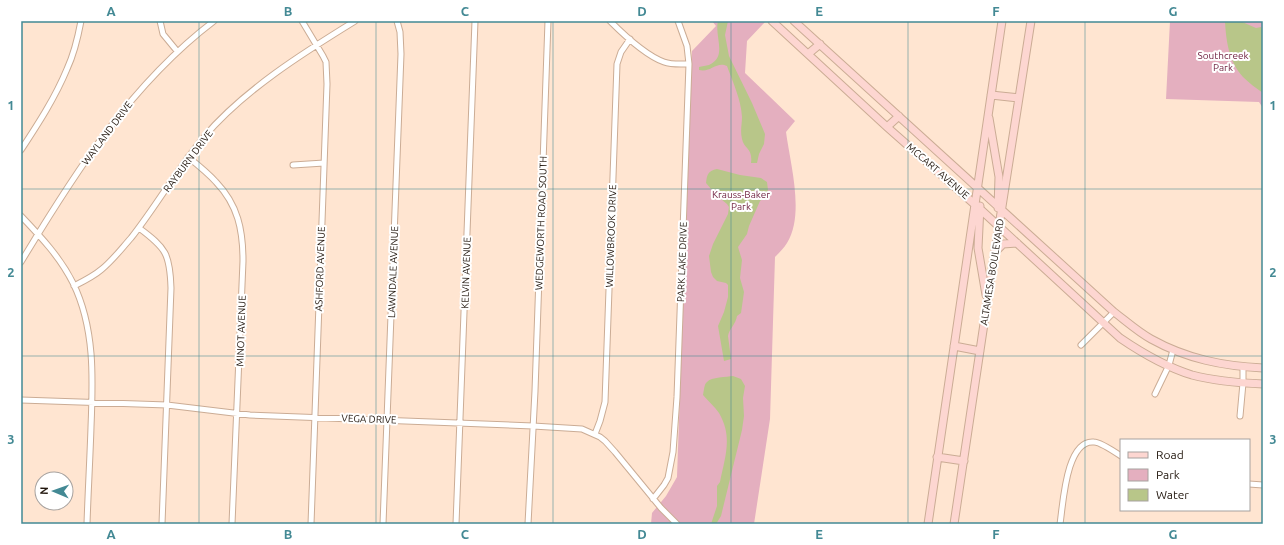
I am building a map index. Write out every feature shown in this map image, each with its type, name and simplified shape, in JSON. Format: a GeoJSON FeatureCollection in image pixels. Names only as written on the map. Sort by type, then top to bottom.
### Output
{"type":"FeatureCollection","features":[{"type":"Feature","properties":{"kind":"main road","name":"MCCART AVENUE"},"geometry":{"type":"LineString","coordinates":[[772,21],[887,127],[978,206],[1120,338],[1152,358],[1193,375],[1243,383],[1263,384]]}},
{"type":"Feature","properties":{"kind":"main road","name":"MCCART AVENUE"},"geometry":{"type":"LineString","coordinates":[[794,21],[1114,312],[1150,339],[1198,360],[1243,367],[1263,368]]}},
{"type":"Feature","properties":{"kind":"main road"},"geometry":{"type":"LineString","coordinates":[[987,301],[978,248],[977,188],[1002,21]]}},
{"type":"Feature","properties":{"kind":"main road","name":"ALTAMESA BOULEVARD"},"geometry":{"type":"LineString","coordinates":[[954,524],[999,226],[1000,208],[1031,21]]}},
{"type":"Feature","properties":{"kind":"main road"},"geometry":{"type":"LineString","coordinates":[[808,54],[820,44]]}},
{"type":"Feature","properties":{"kind":"main road"},"geometry":{"type":"LineString","coordinates":[[991,95],[1019,98]]}},
{"type":"Feature","properties":{"kind":"main road"},"geometry":{"type":"LineString","coordinates":[[988,112],[999,177],[1000,208]]}},
{"type":"Feature","properties":{"kind":"main road"},"geometry":{"type":"LineString","coordinates":[[887,127],[899,116]]}},
{"type":"Feature","properties":{"kind":"main road"},"geometry":{"type":"LineString","coordinates":[[928,524],[954,346],[978,206]]}},
{"type":"Feature","properties":{"kind":"main road"},"geometry":{"type":"LineString","coordinates":[[995,253],[1003,244],[1017,243]]}},
{"type":"Feature","properties":{"kind":"main road"},"geometry":{"type":"LineString","coordinates":[[954,346],[980,351]]}},
{"type":"Feature","properties":{"kind":"main road"},"geometry":{"type":"LineString","coordinates":[[937,457],[964,461]]}},
{"type":"Feature","properties":{"kind":"street"},"geometry":{"type":"LineString","coordinates":[[21,150],[50,104],[68,69],[81,21]]}},
{"type":"Feature","properties":{"kind":"street"},"geometry":{"type":"LineString","coordinates":[[160,21],[163,34],[177,51]]}},
{"type":"Feature","properties":{"kind":"street","name":"WAYLAND DRIVE"},"geometry":{"type":"LineString","coordinates":[[21,262],[64,192],[123,109],[177,51],[214,21]]}},
{"type":"Feature","properties":{"kind":"street","name":"ASHFORD AVENUE"},"geometry":{"type":"LineString","coordinates":[[302,21],[318,45],[326,62],[328,84],[311,524]]}},
{"type":"Feature","properties":{"kind":"street","name":"RAYBURN DRIVE"},"geometry":{"type":"LineString","coordinates":[[74,286],[103,268],[121,250],[139,228],[188,157],[216,124],[256,88],[355,21]]}},
{"type":"Feature","properties":{"kind":"street","name":"LAWNDALE AVENUE"},"geometry":{"type":"LineString","coordinates":[[383,524],[401,54],[400,32],[397,21]]}},
{"type":"Feature","properties":{"kind":"street","name":"KELVIN AVENUE"},"geometry":{"type":"LineString","coordinates":[[456,524],[475,21]]}},
{"type":"Feature","properties":{"kind":"street","name":"WEDGEWORTH ROAD SOUTH"},"geometry":{"type":"LineString","coordinates":[[528,524],[548,21]]}},
{"type":"Feature","properties":{"kind":"street"},"geometry":{"type":"LineString","coordinates":[[610,21],[630,40],[663,62],[689,64]]}},
{"type":"Feature","properties":{"kind":"street","name":"PARK LAKE DRIVE"},"geometry":{"type":"LineString","coordinates":[[653,499],[668,478],[673,452],[677,397],[689,64],[688,46],[678,21]]}},
{"type":"Feature","properties":{"kind":"street","name":"WILLOWBROOK DRIVE"},"geometry":{"type":"LineString","coordinates":[[595,434],[605,402],[617,64],[621,52],[630,40]]}},
{"type":"Feature","properties":{"kind":"street","name":"MINOT AVENUE"},"geometry":{"type":"LineString","coordinates":[[188,157],[215,180],[223,190],[239,219],[242,235],[243,269],[232,524]]}},
{"type":"Feature","properties":{"kind":"street"},"geometry":{"type":"LineString","coordinates":[[293,165],[324,163]]}},
{"type":"Feature","properties":{"kind":"street"},"geometry":{"type":"LineString","coordinates":[[21,216],[58,258],[74,286],[90,337],[92,360],[92,403],[87,524]]}},
{"type":"Feature","properties":{"kind":"street"},"geometry":{"type":"LineString","coordinates":[[139,228],[156,240],[168,256],[170,263],[171,288],[162,524]]}},
{"type":"Feature","properties":{"kind":"street"},"geometry":{"type":"LineString","coordinates":[[1081,345],[1114,312]]}},
{"type":"Feature","properties":{"kind":"street"},"geometry":{"type":"LineString","coordinates":[[1155,394],[1169,365],[1173,350]]}},
{"type":"Feature","properties":{"kind":"street"},"geometry":{"type":"LineString","coordinates":[[1240,416],[1243,367]]}},
{"type":"Feature","properties":{"kind":"street","name":"VEGA DRIVE"},"geometry":{"type":"LineString","coordinates":[[21,400],[167,405],[237,414],[582,429],[595,434],[616,452],[653,499],[677,524]]}},
{"type":"Feature","properties":{"kind":"street"},"geometry":{"type":"LineString","coordinates":[[1060,524],[1070,464],[1080,447],[1089,442],[1098,442],[1120,455]]}},
{"type":"Feature","properties":{"kind":"street"},"geometry":{"type":"LineString","coordinates":[[1250,484],[1263,485]]}},
{"type":"Feature","properties":{"kind":"green space","name":"Krauss-Baker Park"},"geometry":{"type":"Polygon","coordinates":[[[712,21],[765,22],[747,41],[745,73],[795,121],[786,132],[795,188],[795,218],[787,243],[775,257],[770,419],[754,524],[651,524],[652,513],[666,496],[677,477],[692,51],[716,26],[712,21]]]}},
{"type":"Feature","properties":{"kind":"green space","name":"Southcreek Park"},"geometry":{"type":"Polygon","coordinates":[[[1170,21],[1263,21],[1263,108],[1259,102],[1166,99],[1170,21]]]}},
{"type":"Feature","properties":{"kind":"water"},"geometry":{"type":"Polygon","coordinates":[[[718,21],[728,21],[725,35],[729,56],[765,134],[764,144],[759,154],[757,163],[751,163],[750,151],[742,139],[742,117],[740,104],[727,66],[720,65],[707,70],[699,70],[699,67],[709,65],[718,57],[718,21]]]}},
{"type":"Feature","properties":{"kind":"water"},"geometry":{"type":"Polygon","coordinates":[[[1225,21],[1240,21],[1256,28],[1261,27],[1263,32],[1263,93],[1243,77],[1234,65],[1227,44],[1225,21]]]}},
{"type":"Feature","properties":{"kind":"water"},"geometry":{"type":"Polygon","coordinates":[[[717,169],[740,175],[761,178],[767,182],[768,190],[765,197],[760,201],[747,234],[738,247],[742,260],[740,278],[744,292],[741,313],[737,316],[728,336],[731,359],[724,361],[718,326],[728,297],[728,285],[717,281],[713,277],[709,256],[713,244],[728,214],[729,207],[706,183],[708,173],[717,169]]]}},
{"type":"Feature","properties":{"kind":"water"},"geometry":{"type":"Polygon","coordinates":[[[733,376],[741,379],[745,386],[742,430],[721,516],[716,524],[711,524],[717,506],[717,486],[720,482],[724,464],[727,439],[726,430],[719,413],[703,395],[705,384],[709,380],[733,376]]]}}]}
